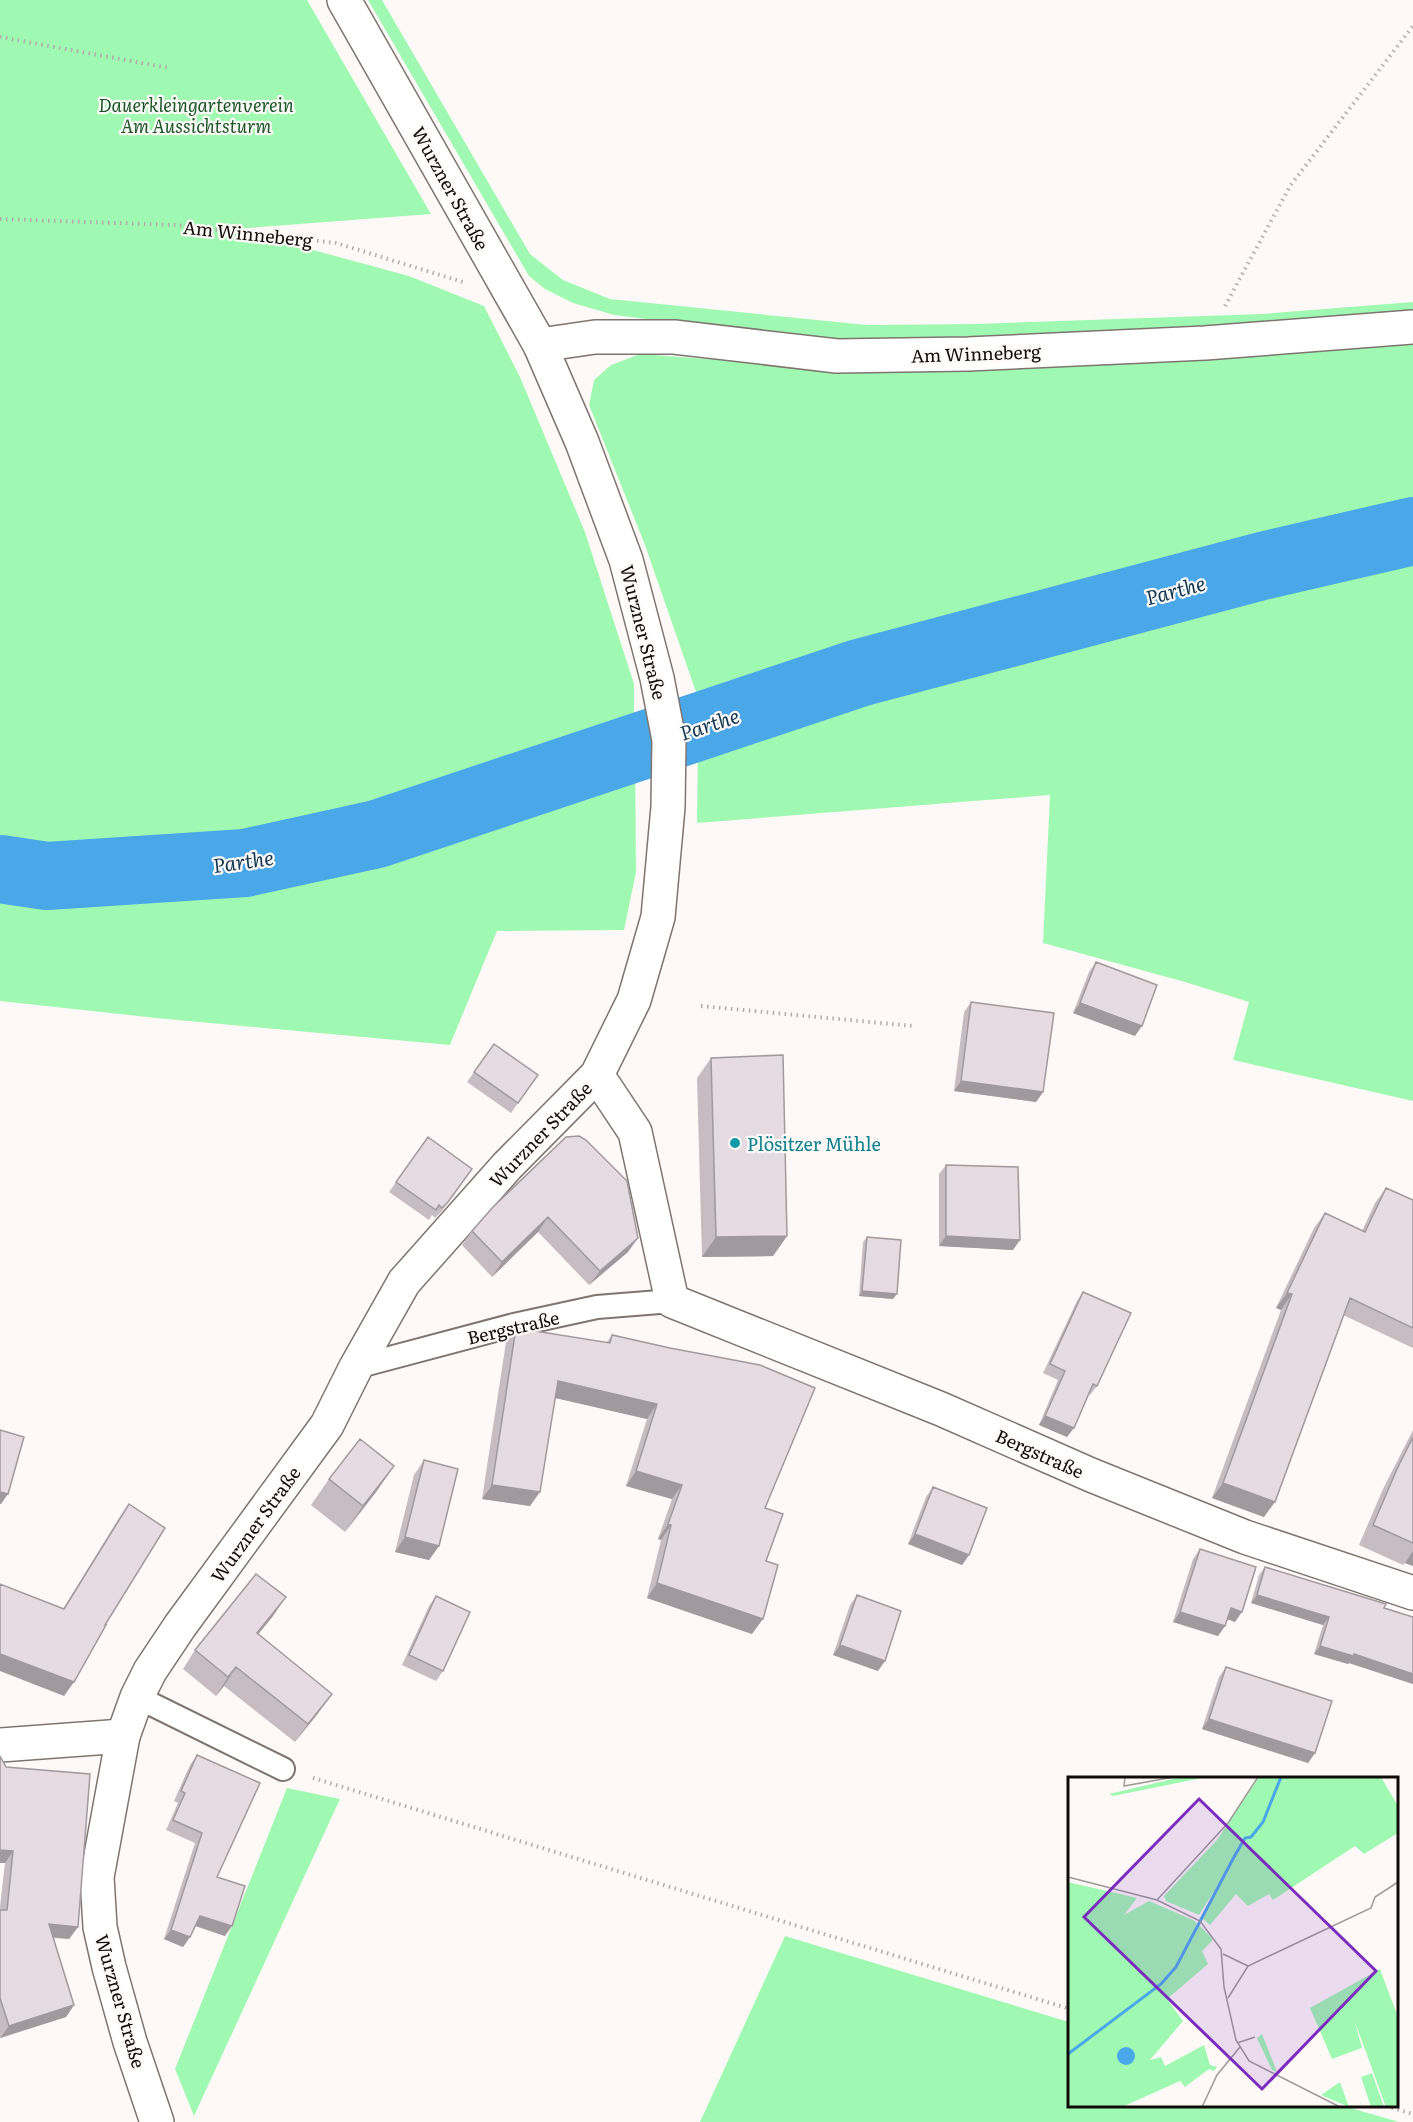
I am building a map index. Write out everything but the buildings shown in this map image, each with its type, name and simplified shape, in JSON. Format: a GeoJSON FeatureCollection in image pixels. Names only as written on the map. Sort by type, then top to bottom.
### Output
{"type":"FeatureCollection","features":[{"type":"Feature","properties":{"kind":"street","name":"Wurzner Straße"},"geometry":{"type":"LineString","coordinates":[[157,2122],[130,2042],[109,1967],[100,1927],[97,1877],[123,1736],[137,1697],[150,1671],[180,1626],[327,1425],[404,1281],[507,1166],[597,1076],[634,1000],[658,917],[668,807],[669,740],[657,678],[626,560],[582,442],[540,345],[344,0]]}},
{"type":"Feature","properties":{"kind":"street","name":"Am Winneberg"},"geometry":{"type":"LineString","coordinates":[[540,345],[595,337],[674,337],[837,356],[968,354],[1205,343],[1413,327]]}},
{"type":"Feature","properties":{"kind":"street"},"geometry":{"type":"LineString","coordinates":[[597,1076],[635,1132],[672,1301]]}},
{"type":"Feature","properties":{"kind":"street","name":"Bergstraße"},"geometry":{"type":"LineString","coordinates":[[672,1301],[941,1409],[1091,1475],[1234,1532],[1413,1593]]}},
{"type":"Feature","properties":{"kind":"street"},"geometry":{"type":"LineString","coordinates":[[0,1745],[123,1736]]}},
{"type":"Feature","properties":{"kind":"lane","name":"Bergstraße"},"geometry":{"type":"LineString","coordinates":[[356,1367],[524,1323],[597,1307],[672,1301]]}},
{"type":"Feature","properties":{"kind":"lane"},"geometry":{"type":"LineString","coordinates":[[137,1697],[283,1769]]}},
{"type":"Feature","properties":{"kind":"path"},"geometry":{"type":"LineString","coordinates":[[1205,343],[1290,186],[1413,26]]}},
{"type":"Feature","properties":{"kind":"path"},"geometry":{"type":"LineString","coordinates":[[0,37],[169,68]]}},
{"type":"Feature","properties":{"kind":"path","name":"Am Winneberg"},"geometry":{"type":"LineString","coordinates":[[0,219],[175,225],[336,243],[466,283]]}},
{"type":"Feature","properties":{"kind":"path"},"geometry":{"type":"LineString","coordinates":[[700,1006],[913,1026]]}},
{"type":"Feature","properties":{"kind":"path"},"geometry":{"type":"LineString","coordinates":[[283,1769],[1068,2008]]}},
{"type":"Feature","properties":{"kind":"path"},"geometry":{"type":"LineString","coordinates":[[1389,2107],[1413,2114]]}},
{"type":"Feature","properties":{"kind":"green space","name":"Dauerkleingartenverein Am Aussichtsturm"},"geometry":{"type":"Polygon","coordinates":[[[0,0],[307,0],[431,214],[236,229],[409,276],[484,306],[520,377],[585,532],[634,684],[634,730],[407,824],[473,814],[635,751],[636,872],[624,930],[497,931],[450,1045],[0,1001],[0,0]]]}},
{"type":"Feature","properties":{"kind":"green space"},"geometry":{"type":"Polygon","coordinates":[[[368,0],[382,0],[530,254],[563,280],[610,299],[867,325],[976,324],[1262,314],[1413,302],[1413,316],[1259,329],[863,343],[793,337],[614,315],[573,303],[545,289],[529,276],[368,0]]]}},
{"type":"Feature","properties":{"kind":"green space"},"geometry":{"type":"Polygon","coordinates":[[[1413,339],[1413,1101],[1233,1060],[1249,1002],[1043,943],[1050,795],[697,823],[698,746],[736,730],[1057,639],[1153,593],[883,652],[698,698],[645,545],[589,405],[594,380],[611,365],[640,354],[842,369],[974,370],[1270,354],[1413,339]]]}},
{"type":"Feature","properties":{"kind":"green space"},"geometry":{"type":"Polygon","coordinates":[[[287,1788],[340,1799],[194,2116],[175,2069],[287,1788]]]}},
{"type":"Feature","properties":{"kind":"green space"},"geometry":{"type":"Polygon","coordinates":[[[785,1936],[1068,2022],[1068,2107],[1347,2107],[1399,2122],[700,2122],[785,1936]]]}},
{"type":"Feature","properties":{"kind":"waterway","name":"Parthe"},"geometry":{"type":"LineString","coordinates":[[0,869],[47,876],[245,863],[377,834],[859,673],[1262,566],[1413,531]]}},
{"type":"Feature","properties":{"kind":"place","name":"Plösitzer Mühle"},"geometry":{"type":"Point","coordinates":[735,1143]}}]}
